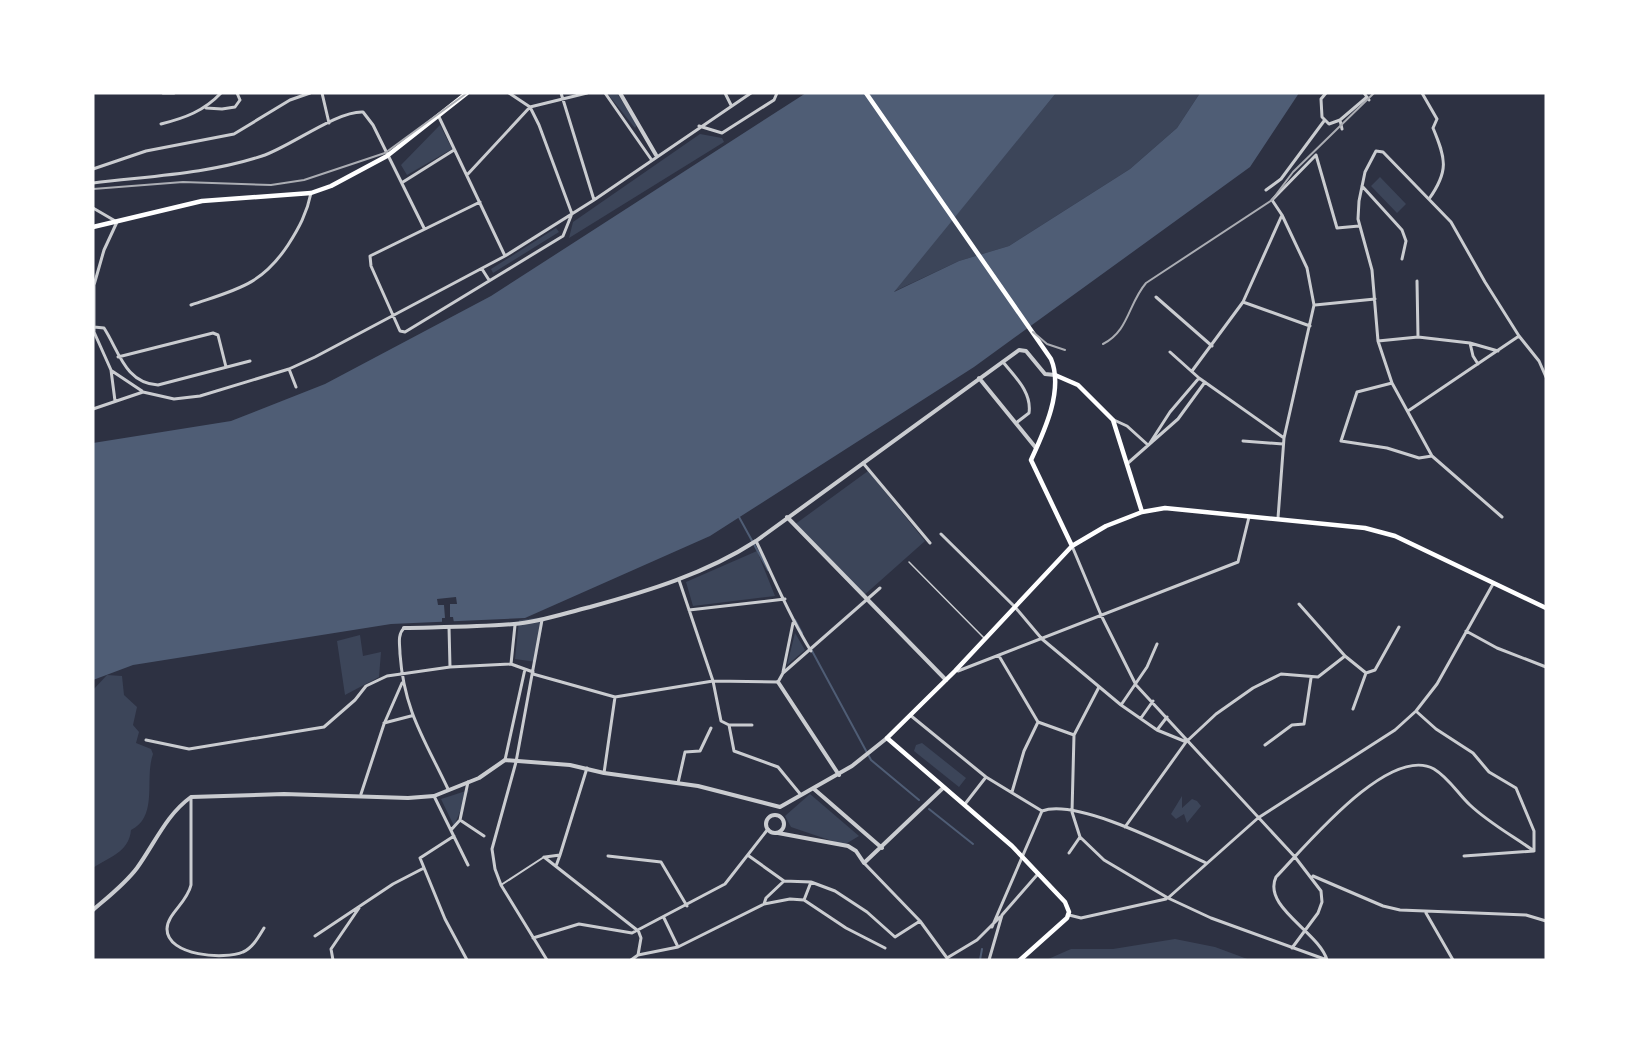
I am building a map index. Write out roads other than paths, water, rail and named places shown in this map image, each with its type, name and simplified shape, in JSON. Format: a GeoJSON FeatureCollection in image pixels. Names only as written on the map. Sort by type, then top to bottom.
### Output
{"type":"FeatureCollection","features":[{"type":"Feature","properties":{"kind":"main road"},"geometry":{"type":"LineString","coordinates":[[93,227],[202,201],[310,193],[331,186],[387,156],[467,93]]}},
{"type":"Feature","properties":{"kind":"main road"},"geometry":{"type":"LineString","coordinates":[[866,93],[1051,359],[1055,375],[1049,412],[1031,460],[1072,546]]}},
{"type":"Feature","properties":{"kind":"main road"},"geometry":{"type":"LineString","coordinates":[[1055,375],[1078,385],[1113,420],[1142,512]]}},
{"type":"Feature","properties":{"kind":"main road"},"geometry":{"type":"LineString","coordinates":[[1020,960],[1069,915],[1065,902],[1037,875],[1021,855],[888,738],[956,671],[1072,546],[1106,526],[1142,512],[1165,508],[1380,530],[1546,608]]}},
{"type":"Feature","properties":{"kind":"street"},"geometry":{"type":"LineString","coordinates":[[163,93],[174,93]]}},
{"type":"Feature","properties":{"kind":"street"},"geometry":{"type":"LineString","coordinates":[[161,124],[206,108],[221,93]]}},
{"type":"Feature","properties":{"kind":"street"},"geometry":{"type":"LineString","coordinates":[[206,108],[235,107],[240,100],[237,93]]}},
{"type":"Feature","properties":{"kind":"street"},"geometry":{"type":"LineString","coordinates":[[93,169],[146,151],[234,134],[290,100],[310,93]]}},
{"type":"Feature","properties":{"kind":"street"},"geometry":{"type":"LineString","coordinates":[[322,93],[330,123]]}},
{"type":"Feature","properties":{"kind":"street"},"geometry":{"type":"LineString","coordinates":[[480,202],[370,256],[400,331],[405,332],[563,236],[572,214],[548,146],[530,107],[509,93]]}},
{"type":"Feature","properties":{"kind":"street"},"geometry":{"type":"LineString","coordinates":[[561,93],[594,200]]}},
{"type":"Feature","properties":{"kind":"street"},"geometry":{"type":"LineString","coordinates":[[467,175],[530,107],[587,93]]}},
{"type":"Feature","properties":{"kind":"street"},"geometry":{"type":"LineString","coordinates":[[605,93],[634,134],[654,157]]}},
{"type":"Feature","properties":{"kind":"street"},"geometry":{"type":"LineString","coordinates":[[620,93],[654,157]]}},
{"type":"Feature","properties":{"kind":"street"},"geometry":{"type":"LineString","coordinates":[[725,93],[731,105]]}},
{"type":"Feature","properties":{"kind":"street"},"geometry":{"type":"LineString","coordinates":[[111,370],[143,392],[168,399],[188,398],[289,369],[393,318],[505,256],[594,200],[699,126],[751,93]]}},
{"type":"Feature","properties":{"kind":"street"},"geometry":{"type":"LineString","coordinates":[[699,126],[722,133],[774,100],[777,93]]}},
{"type":"Feature","properties":{"kind":"street"},"geometry":{"type":"LineString","coordinates":[[1324,121],[1320,108],[1321,99],[1326,93]]}},
{"type":"Feature","properties":{"kind":"street"},"geometry":{"type":"LineString","coordinates":[[1324,121],[1333,123],[1340,120],[1368,99],[1364,93]]}},
{"type":"Feature","properties":{"kind":"street"},"geometry":{"type":"LineString","coordinates":[[1422,93],[1437,120],[1433,128],[1445,162],[1442,177],[1430,199]]}},
{"type":"Feature","properties":{"kind":"street"},"geometry":{"type":"LineString","coordinates":[[93,183],[223,166],[264,156],[330,123],[363,112],[373,125],[387,156],[403,182],[424,228]]}},
{"type":"Feature","properties":{"kind":"street"},"geometry":{"type":"LineString","coordinates":[[437,115],[505,256]]}},
{"type":"Feature","properties":{"kind":"street"},"geometry":{"type":"LineString","coordinates":[[1340,120],[1342,129]]}},
{"type":"Feature","properties":{"kind":"street"},"geometry":{"type":"LineString","coordinates":[[1266,190],[1281,179],[1324,121]]}},
{"type":"Feature","properties":{"kind":"street"},"geometry":{"type":"LineString","coordinates":[[634,134],[641,129]]}},
{"type":"Feature","properties":{"kind":"street"},"geometry":{"type":"LineString","coordinates":[[403,182],[454,150]]}},
{"type":"Feature","properties":{"kind":"street"},"geometry":{"type":"LineString","coordinates":[[1502,517],[1432,456],[1392,383],[1378,341],[1372,270],[1359,226],[1358,210],[1362,186],[1369,161],[1376,151],[1383,152],[1451,222],[1519,336],[1539,361],[1546,377]]}},
{"type":"Feature","properties":{"kind":"street"},"geometry":{"type":"LineString","coordinates":[[1278,518],[1284,438],[1314,305],[1307,268],[1282,215],[1272,200],[1316,155],[1336,228],[1359,226]]}},
{"type":"Feature","properties":{"kind":"street"},"geometry":{"type":"LineString","coordinates":[[1362,186],[1402,230],[1406,242],[1402,259]]}},
{"type":"Feature","properties":{"kind":"street"},"geometry":{"type":"LineString","coordinates":[[191,305],[246,285],[266,274],[297,231],[307,212],[310,193]]}},
{"type":"Feature","properties":{"kind":"street"},"geometry":{"type":"LineString","coordinates":[[93,208],[117,222],[104,250],[94,285],[94,330],[111,370],[115,401]]}},
{"type":"Feature","properties":{"kind":"street"},"geometry":{"type":"LineString","coordinates":[[1192,371],[1243,302],[1282,215]]}},
{"type":"Feature","properties":{"kind":"street"},"geometry":{"type":"LineString","coordinates":[[482,269],[489,280]]}},
{"type":"Feature","properties":{"kind":"street"},"geometry":{"type":"LineString","coordinates":[[1417,281],[1418,337]]}},
{"type":"Feature","properties":{"kind":"street"},"geometry":{"type":"LineString","coordinates":[[1156,297],[1212,346]]}},
{"type":"Feature","properties":{"kind":"street"},"geometry":{"type":"LineString","coordinates":[[1314,305],[1375,299]]}},
{"type":"Feature","properties":{"kind":"street"},"geometry":{"type":"LineString","coordinates":[[1243,302],[1310,326]]}},
{"type":"Feature","properties":{"kind":"street"},"geometry":{"type":"LineString","coordinates":[[94,330],[106,330],[118,357],[130,372],[150,385],[158,385],[250,360]]}},
{"type":"Feature","properties":{"kind":"street"},"geometry":{"type":"LineString","coordinates":[[118,357],[213,333],[218,335],[226,367]]}},
{"type":"Feature","properties":{"kind":"street"},"geometry":{"type":"LineString","coordinates":[[1408,411],[1519,336]]}},
{"type":"Feature","properties":{"kind":"street"},"geometry":{"type":"LineString","coordinates":[[1378,341],[1418,337],[1470,343],[1498,351]]}},
{"type":"Feature","properties":{"kind":"street"},"geometry":{"type":"LineString","coordinates":[[1470,343],[1473,356],[1478,364]]}},
{"type":"Feature","properties":{"kind":"street"},"geometry":{"type":"LineString","coordinates":[[448,789],[411,716],[402,683],[399,636],[404,628],[515,624],[542,620],[679,580],[729,559],[756,541],[1021,349],[1026,351],[1043,373],[1055,375]]}},
{"type":"Feature","properties":{"kind":"street"},"geometry":{"type":"LineString","coordinates":[[1170,352],[1199,378],[1284,438]]}},
{"type":"Feature","properties":{"kind":"street"},"geometry":{"type":"LineString","coordinates":[[1003,362],[1024,389],[1029,400],[1029,412],[1016,423]]}},
{"type":"Feature","properties":{"kind":"street"},"geometry":{"type":"LineString","coordinates":[[289,369],[296,387]]}},
{"type":"Feature","properties":{"kind":"street"},"geometry":{"type":"LineString","coordinates":[[979,378],[1036,448]]}},
{"type":"Feature","properties":{"kind":"street"},"geometry":{"type":"LineString","coordinates":[[1148,445],[1170,412],[1199,378]]}},
{"type":"Feature","properties":{"kind":"street"},"geometry":{"type":"LineString","coordinates":[[1128,463],[1178,419],[1206,382]]}},
{"type":"Feature","properties":{"kind":"street"},"geometry":{"type":"LineString","coordinates":[[1392,383],[1357,392],[1341,441],[1387,448],[1419,458],[1432,456]]}},
{"type":"Feature","properties":{"kind":"street"},"geometry":{"type":"LineString","coordinates":[[93,409],[143,392]]}},
{"type":"Feature","properties":{"kind":"street"},"geometry":{"type":"LineString","coordinates":[[1170,412],[1178,419]]}},
{"type":"Feature","properties":{"kind":"street"},"geometry":{"type":"LineString","coordinates":[[1113,420],[1127,426],[1148,445]]}},
{"type":"Feature","properties":{"kind":"street"},"geometry":{"type":"LineString","coordinates":[[1243,441],[1283,444]]}},
{"type":"Feature","properties":{"kind":"street"},"geometry":{"type":"LineString","coordinates":[[863,464],[930,543]]}},
{"type":"Feature","properties":{"kind":"street"},"geometry":{"type":"LineString","coordinates":[[956,671],[1238,562],[1249,515]]}},
{"type":"Feature","properties":{"kind":"street"},"geometry":{"type":"LineString","coordinates":[[787,517],[946,680]]}},
{"type":"Feature","properties":{"kind":"street"},"geometry":{"type":"LineString","coordinates":[[941,534],[1015,607],[1042,639],[1121,705],[1157,730],[1186,742]]}},
{"type":"Feature","properties":{"kind":"street"},"geometry":{"type":"LineString","coordinates":[[756,541],[785,599],[794,623],[811,651]]}},
{"type":"Feature","properties":{"kind":"street"},"geometry":{"type":"LineString","coordinates":[[1072,546],[1101,615],[1136,685],[1153,701],[1186,742],[1295,857],[1321,891],[1322,902],[1318,913],[1292,948]]}},
{"type":"Feature","properties":{"kind":"street"},"geometry":{"type":"LineString","coordinates":[[679,580],[713,681],[723,723],[752,725]]}},
{"type":"Feature","properties":{"kind":"street"},"geometry":{"type":"LineString","coordinates":[[1069,915],[1081,918],[1168,898],[1258,818],[1395,730],[1416,711],[1437,684],[1493,584]]}},
{"type":"Feature","properties":{"kind":"street"},"geometry":{"type":"LineString","coordinates":[[783,673],[811,651],[880,588]]}},
{"type":"Feature","properties":{"kind":"street"},"geometry":{"type":"LineString","coordinates":[[688,610],[785,599]]}},
{"type":"Feature","properties":{"kind":"street"},"geometry":{"type":"LineString","coordinates":[[1299,604],[1345,656],[1366,673]]}},
{"type":"Feature","properties":{"kind":"street"},"geometry":{"type":"LineString","coordinates":[[542,620],[516,762],[492,849],[495,869],[501,885],[547,960]]}},
{"type":"Feature","properties":{"kind":"street"},"geometry":{"type":"LineString","coordinates":[[778,682],[783,673],[794,623]]}},
{"type":"Feature","properties":{"kind":"street"},"geometry":{"type":"LineString","coordinates":[[511,664],[515,624]]}},
{"type":"Feature","properties":{"kind":"street"},"geometry":{"type":"LineString","coordinates":[[449,627],[450,668]]}},
{"type":"Feature","properties":{"kind":"street"},"geometry":{"type":"LineString","coordinates":[[1366,673],[1375,670],[1399,627]]}},
{"type":"Feature","properties":{"kind":"street"},"geometry":{"type":"LineString","coordinates":[[1466,631],[1497,648],[1546,667]]}},
{"type":"Feature","properties":{"kind":"street"},"geometry":{"type":"LineString","coordinates":[[1121,705],[1136,685],[1157,644]]}},
{"type":"Feature","properties":{"kind":"street"},"geometry":{"type":"LineString","coordinates":[[999,656],[1038,722],[1074,735]]}},
{"type":"Feature","properties":{"kind":"street"},"geometry":{"type":"LineString","coordinates":[[1125,827],[1186,742],[1216,714],[1253,688],[1281,674],[1311,678],[1323,674],[1345,656]]}},
{"type":"Feature","properties":{"kind":"street"},"geometry":{"type":"LineString","coordinates":[[146,740],[189,749],[324,727],[355,700],[366,686],[387,676],[450,668],[511,664],[533,673],[615,697],[713,681],[778,682]]}},
{"type":"Feature","properties":{"kind":"street"},"geometry":{"type":"LineString","coordinates":[[505,760],[525,669]]}},
{"type":"Feature","properties":{"kind":"street"},"geometry":{"type":"LineString","coordinates":[[1353,709],[1366,673]]}},
{"type":"Feature","properties":{"kind":"street"},"geometry":{"type":"LineString","coordinates":[[1265,745],[1292,725],[1304,724],[1311,678]]}},
{"type":"Feature","properties":{"kind":"street"},"geometry":{"type":"LineString","coordinates":[[778,682],[838,775]]}},
{"type":"Feature","properties":{"kind":"street"},"geometry":{"type":"LineString","coordinates":[[361,794],[384,724],[402,683]]}},
{"type":"Feature","properties":{"kind":"street"},"geometry":{"type":"LineString","coordinates":[[1099,687],[1074,735],[1072,812],[1074,825],[1080,837],[1104,860],[1168,898],[1211,918],[1327,960]]}},
{"type":"Feature","properties":{"kind":"street"},"geometry":{"type":"LineString","coordinates":[[604,773],[615,697]]}},
{"type":"Feature","properties":{"kind":"street"},"geometry":{"type":"LineString","coordinates":[[1141,718],[1153,701]]}},
{"type":"Feature","properties":{"kind":"street"},"geometry":{"type":"LineString","coordinates":[[1416,711],[1436,729],[1473,753],[1489,772],[1516,788],[1534,831],[1534,850]]}},
{"type":"Feature","properties":{"kind":"street"},"geometry":{"type":"LineString","coordinates":[[910,715],[986,777],[1042,811]]}},
{"type":"Feature","properties":{"kind":"street"},"geometry":{"type":"LineString","coordinates":[[384,724],[411,716]]}},
{"type":"Feature","properties":{"kind":"street"},"geometry":{"type":"LineString","coordinates":[[1157,730],[1167,717]]}},
{"type":"Feature","properties":{"kind":"street"},"geometry":{"type":"LineString","coordinates":[[1012,792],[1024,751],[1038,722]]}},
{"type":"Feature","properties":{"kind":"street"},"geometry":{"type":"LineString","coordinates":[[729,725],[733,749],[778,767],[802,795]]}},
{"type":"Feature","properties":{"kind":"street"},"geometry":{"type":"LineString","coordinates":[[678,784],[685,752],[700,751],[711,728]]}},
{"type":"Feature","properties":{"kind":"street"},"geometry":{"type":"LineString","coordinates":[[93,910],[125,881],[166,822],[180,805],[191,797],[361,794],[408,798],[434,796],[468,782],[505,760],[587,768],[604,773],[721,791],[780,807],[838,775],[888,738]]}},
{"type":"Feature","properties":{"kind":"street"},"geometry":{"type":"LineString","coordinates":[[1327,960],[1322,948],[1272,892],[1275,877],[1373,783],[1390,772],[1416,764],[1437,771],[1469,805],[1534,850]]}},
{"type":"Feature","properties":{"kind":"street"},"geometry":{"type":"LineString","coordinates":[[556,866],[587,768]]}},
{"type":"Feature","properties":{"kind":"street"},"geometry":{"type":"LineString","coordinates":[[964,806],[986,777]]}},
{"type":"Feature","properties":{"kind":"street"},"geometry":{"type":"LineString","coordinates":[[451,830],[460,820],[468,782]]}},
{"type":"Feature","properties":{"kind":"street"},"geometry":{"type":"LineString","coordinates":[[864,863],[943,788]]}},
{"type":"Feature","properties":{"kind":"street"},"geometry":{"type":"LineString","coordinates":[[814,789],[882,848]]}},
{"type":"Feature","properties":{"kind":"street"},"geometry":{"type":"LineString","coordinates":[[434,796],[468,866]]}},
{"type":"Feature","properties":{"kind":"street"},"geometry":{"type":"LineString","coordinates":[[191,797],[191,885],[188,896],[169,921],[167,930],[170,938],[194,954],[231,955],[243,952],[252,946],[264,928]]}},
{"type":"Feature","properties":{"kind":"street"},"geometry":{"type":"LineString","coordinates":[[778,833],[784,823],[779,816],[780,807]]}},
{"type":"Feature","properties":{"kind":"street"},"geometry":{"type":"LineString","coordinates":[[992,927],[1021,855],[1042,811],[1049,808],[1094,814],[1206,863]]}},
{"type":"Feature","properties":{"kind":"street"},"geometry":{"type":"LineString","coordinates":[[533,938],[579,924],[596,925],[627,934],[664,918],[725,884],[768,830],[767,820],[770,816],[779,816]]}},
{"type":"Feature","properties":{"kind":"street"},"geometry":{"type":"LineString","coordinates":[[460,820],[484,836]]}},
{"type":"Feature","properties":{"kind":"street"},"geometry":{"type":"LineString","coordinates":[[768,830],[848,846],[856,851],[864,863],[920,921],[947,959],[977,940],[992,927],[1037,875]]}},
{"type":"Feature","properties":{"kind":"street"},"geometry":{"type":"LineString","coordinates":[[454,836],[420,858],[422,869],[467,960]]}},
{"type":"Feature","properties":{"kind":"street"},"geometry":{"type":"LineString","coordinates":[[1068,853],[1080,837]]}},
{"type":"Feature","properties":{"kind":"street"},"geometry":{"type":"LineString","coordinates":[[1464,856],[1534,850]]}},
{"type":"Feature","properties":{"kind":"street"},"geometry":{"type":"LineString","coordinates":[[501,885],[544,857],[560,855]]}},
{"type":"Feature","properties":{"kind":"street"},"geometry":{"type":"LineString","coordinates":[[608,856],[659,861],[687,906]]}},
{"type":"Feature","properties":{"kind":"street"},"geometry":{"type":"LineString","coordinates":[[749,856],[784,881]]}},
{"type":"Feature","properties":{"kind":"street"},"geometry":{"type":"LineString","coordinates":[[544,857],[638,930],[641,938],[638,955]]}},
{"type":"Feature","properties":{"kind":"street"},"geometry":{"type":"LineString","coordinates":[[315,936],[422,869]]}},
{"type":"Feature","properties":{"kind":"street"},"geometry":{"type":"LineString","coordinates":[[1310,875],[1383,906],[1426,913],[1526,915],[1546,921]]}},
{"type":"Feature","properties":{"kind":"street"},"geometry":{"type":"LineString","coordinates":[[764,904],[766,898],[784,881],[795,880],[811,882],[851,900],[895,937],[920,921]]}},
{"type":"Feature","properties":{"kind":"street"},"geometry":{"type":"LineString","coordinates":[[804,900],[811,882]]}},
{"type":"Feature","properties":{"kind":"street"},"geometry":{"type":"LineString","coordinates":[[632,960],[638,955],[678,947],[764,904],[777,900],[804,900],[846,928],[885,948]]}},
{"type":"Feature","properties":{"kind":"street"},"geometry":{"type":"LineString","coordinates":[[333,960],[331,948],[360,906]]}},
{"type":"Feature","properties":{"kind":"street"},"geometry":{"type":"LineString","coordinates":[[1426,913],[1453,960]]}},
{"type":"Feature","properties":{"kind":"street"},"geometry":{"type":"LineString","coordinates":[[989,960],[1002,915]]}},
{"type":"Feature","properties":{"kind":"street"},"geometry":{"type":"LineString","coordinates":[[664,918],[678,947]]}},
{"type":"Feature","properties":{"kind":"lane"},"geometry":{"type":"LineString","coordinates":[[909,562],[985,639]]}},
{"type":"Feature","properties":{"kind":"waterway"},"geometry":{"type":"LineString","coordinates":[[739,517],[768,570]]}},
{"type":"Feature","properties":{"kind":"waterway"},"geometry":{"type":"LineString","coordinates":[[795,620],[802,633]]}},
{"type":"Feature","properties":{"kind":"waterway"},"geometry":{"type":"LineString","coordinates":[[811,649],[871,760],[919,800]]}},
{"type":"Feature","properties":{"kind":"waterway"},"geometry":{"type":"LineString","coordinates":[[929,809],[973,844]]}},
{"type":"Feature","properties":{"kind":"waterway"},"geometry":{"type":"LineString","coordinates":[[980,960],[982,949]]}},
{"type":"Feature","properties":{"kind":"railway"},"geometry":{"type":"LineString","coordinates":[[93,189],[183,182],[271,185],[304,180],[385,153],[467,93]]}},
{"type":"Feature","properties":{"kind":"railway"},"geometry":{"type":"LineString","coordinates":[[1103,344],[1112,339],[1123,325],[1146,283],[1272,200],[1293,172],[1374,93]]}},
{"type":"Feature","properties":{"kind":"railway"},"geometry":{"type":"LineString","coordinates":[[1033,332],[1047,344],[1065,350]]}}]}
